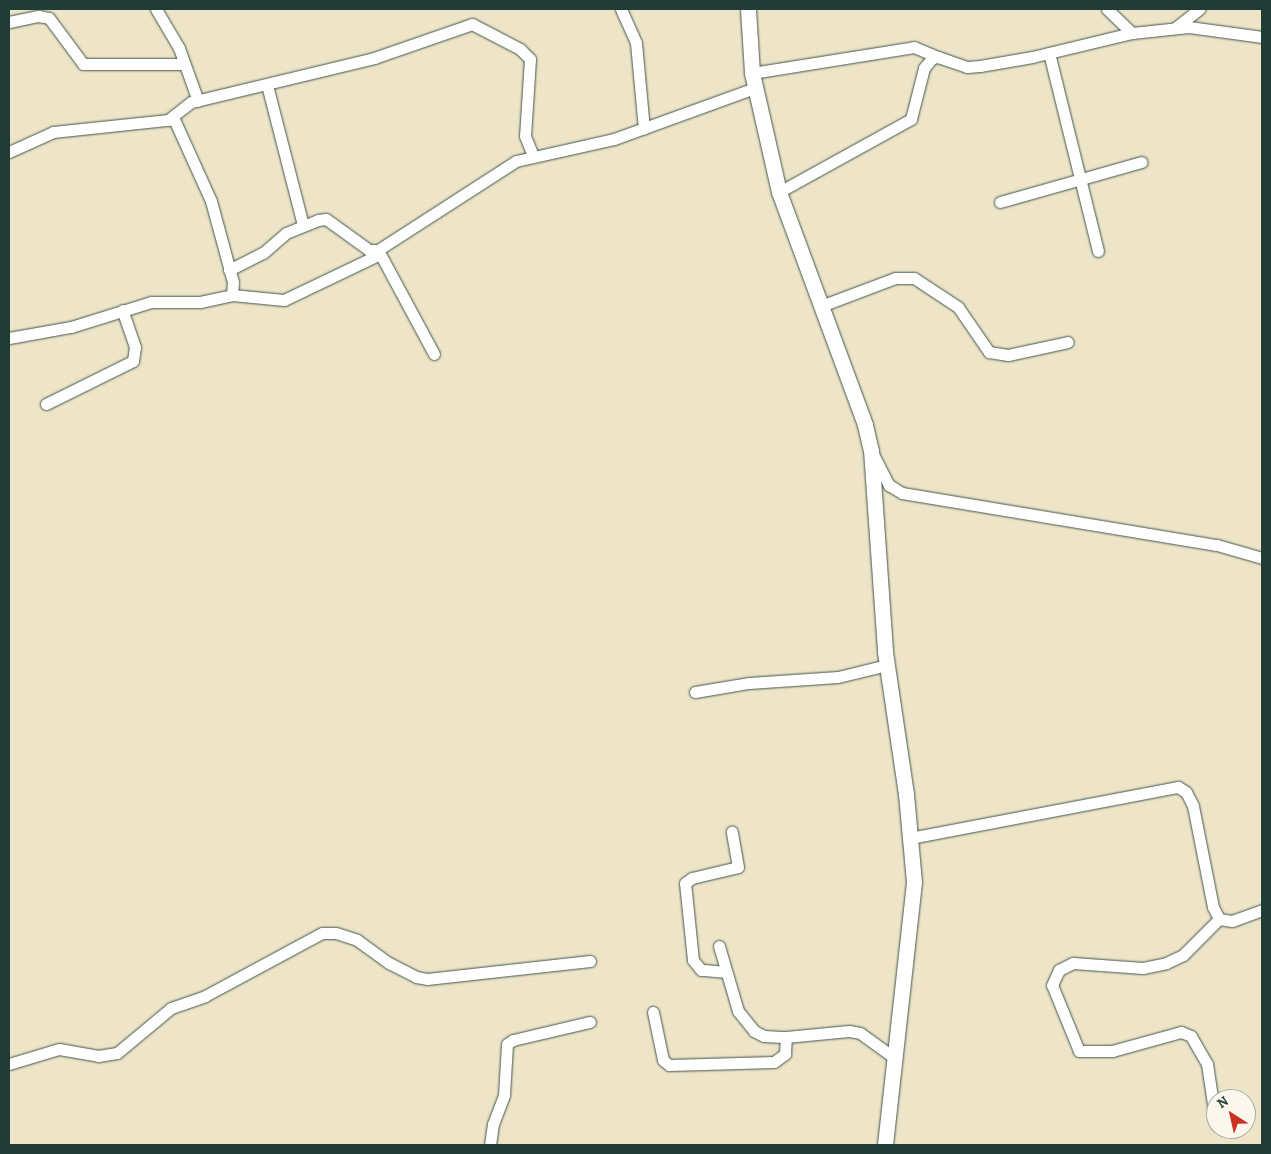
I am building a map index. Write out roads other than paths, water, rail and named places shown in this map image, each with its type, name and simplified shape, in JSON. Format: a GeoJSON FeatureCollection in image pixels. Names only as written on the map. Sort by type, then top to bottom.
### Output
{"type":"FeatureCollection","features":[{"type":"Feature","properties":{"kind":"street"},"geometry":{"type":"LineString","coordinates":[[156,9],[184,64],[198,101]]}},
{"type":"Feature","properties":{"kind":"street"},"geometry":{"type":"LineString","coordinates":[[621,9],[636,44],[644,129]]}},
{"type":"Feature","properties":{"kind":"street"},"geometry":{"type":"LineString","coordinates":[[748,9],[754,81],[779,192],[865,425],[871,450],[883,477],[895,491],[1217,545],[1262,558]]}},
{"type":"Feature","properties":{"kind":"street"},"geometry":{"type":"LineString","coordinates":[[1107,9],[1132,33]]}},
{"type":"Feature","properties":{"kind":"street"},"geometry":{"type":"LineString","coordinates":[[1174,28],[1199,9]]}},
{"type":"Feature","properties":{"kind":"street"},"geometry":{"type":"LineString","coordinates":[[9,22],[38,16],[49,18],[83,64],[184,64]]}},
{"type":"Feature","properties":{"kind":"street"},"geometry":{"type":"LineString","coordinates":[[9,152],[53,132],[93,126],[159,122],[173,117],[186,105],[198,101],[374,58],[459,28],[477,24],[520,49],[530,59],[525,136],[533,156]]}},
{"type":"Feature","properties":{"kind":"street"},"geometry":{"type":"LineString","coordinates":[[9,338],[71,327],[151,302],[200,302],[232,295],[284,300],[379,252],[459,200],[502,168],[533,156],[614,140],[644,129],[754,81],[914,47],[973,66],[1049,53],[1132,33],[1174,28],[1200,27],[1262,37]]}},
{"type":"Feature","properties":{"kind":"street"},"geometry":{"type":"LineString","coordinates":[[1049,53],[1098,251]]}},
{"type":"Feature","properties":{"kind":"street"},"geometry":{"type":"LineString","coordinates":[[779,192],[911,119],[926,63],[938,56]]}},
{"type":"Feature","properties":{"kind":"street"},"geometry":{"type":"LineString","coordinates":[[267,85],[303,225]]}},
{"type":"Feature","properties":{"kind":"street"},"geometry":{"type":"LineString","coordinates":[[173,117],[210,200],[233,282],[232,295]]}},
{"type":"Feature","properties":{"kind":"street"},"geometry":{"type":"LineString","coordinates":[[1000,202],[1141,162]]}},
{"type":"Feature","properties":{"kind":"street"},"geometry":{"type":"LineString","coordinates":[[229,270],[263,253],[286,232],[326,219],[360,245],[379,252],[434,354]]}},
{"type":"Feature","properties":{"kind":"street"},"geometry":{"type":"LineString","coordinates":[[821,306],[895,278],[914,278],[958,307],[989,352],[1008,355],[1068,342]]}},
{"type":"Feature","properties":{"kind":"street"},"geometry":{"type":"LineString","coordinates":[[46,404],[133,362],[135,347],[122,310]]}},
{"type":"Feature","properties":{"kind":"street"},"geometry":{"type":"LineString","coordinates":[[871,450],[873,516],[887,666],[914,882],[896,1059],[885,1145]]}},
{"type":"Feature","properties":{"kind":"street"},"geometry":{"type":"LineString","coordinates":[[696,692],[786,679],[838,677],[887,666]]}},
{"type":"Feature","properties":{"kind":"street"},"geometry":{"type":"LineString","coordinates":[[910,838],[1182,788],[1189,797],[1196,815],[1213,907],[1219,919]]}},
{"type":"Feature","properties":{"kind":"street"},"geometry":{"type":"LineString","coordinates":[[726,972],[701,970],[693,960],[685,883],[692,878],[738,867],[732,832]]}},
{"type":"Feature","properties":{"kind":"street"},"geometry":{"type":"LineString","coordinates":[[1219,919],[1232,921],[1262,910]]}},
{"type":"Feature","properties":{"kind":"street"},"geometry":{"type":"LineString","coordinates":[[1211,1089],[1207,1064],[1191,1036],[1181,1032],[1112,1051],[1078,1051],[1052,985],[1059,970],[1073,963],[1144,968],[1166,963],[1182,955],[1219,919]]}},
{"type":"Feature","properties":{"kind":"street"},"geometry":{"type":"LineString","coordinates":[[9,1064],[59,1049],[98,1056],[117,1053],[171,1008],[205,996],[305,939],[329,932],[358,940],[389,963],[416,977],[427,979],[590,961]]}},
{"type":"Feature","properties":{"kind":"street"},"geometry":{"type":"LineString","coordinates":[[719,946],[738,1011],[746,1023],[764,1036],[786,1037],[849,1031],[860,1033],[896,1059]]}},
{"type":"Feature","properties":{"kind":"street"},"geometry":{"type":"LineString","coordinates":[[653,1012],[663,1060],[669,1065],[774,1062],[786,1054],[786,1037]]}},
{"type":"Feature","properties":{"kind":"street"},"geometry":{"type":"LineString","coordinates":[[490,1145],[493,1124],[504,1095],[507,1044],[513,1040],[590,1022]]}}]}
